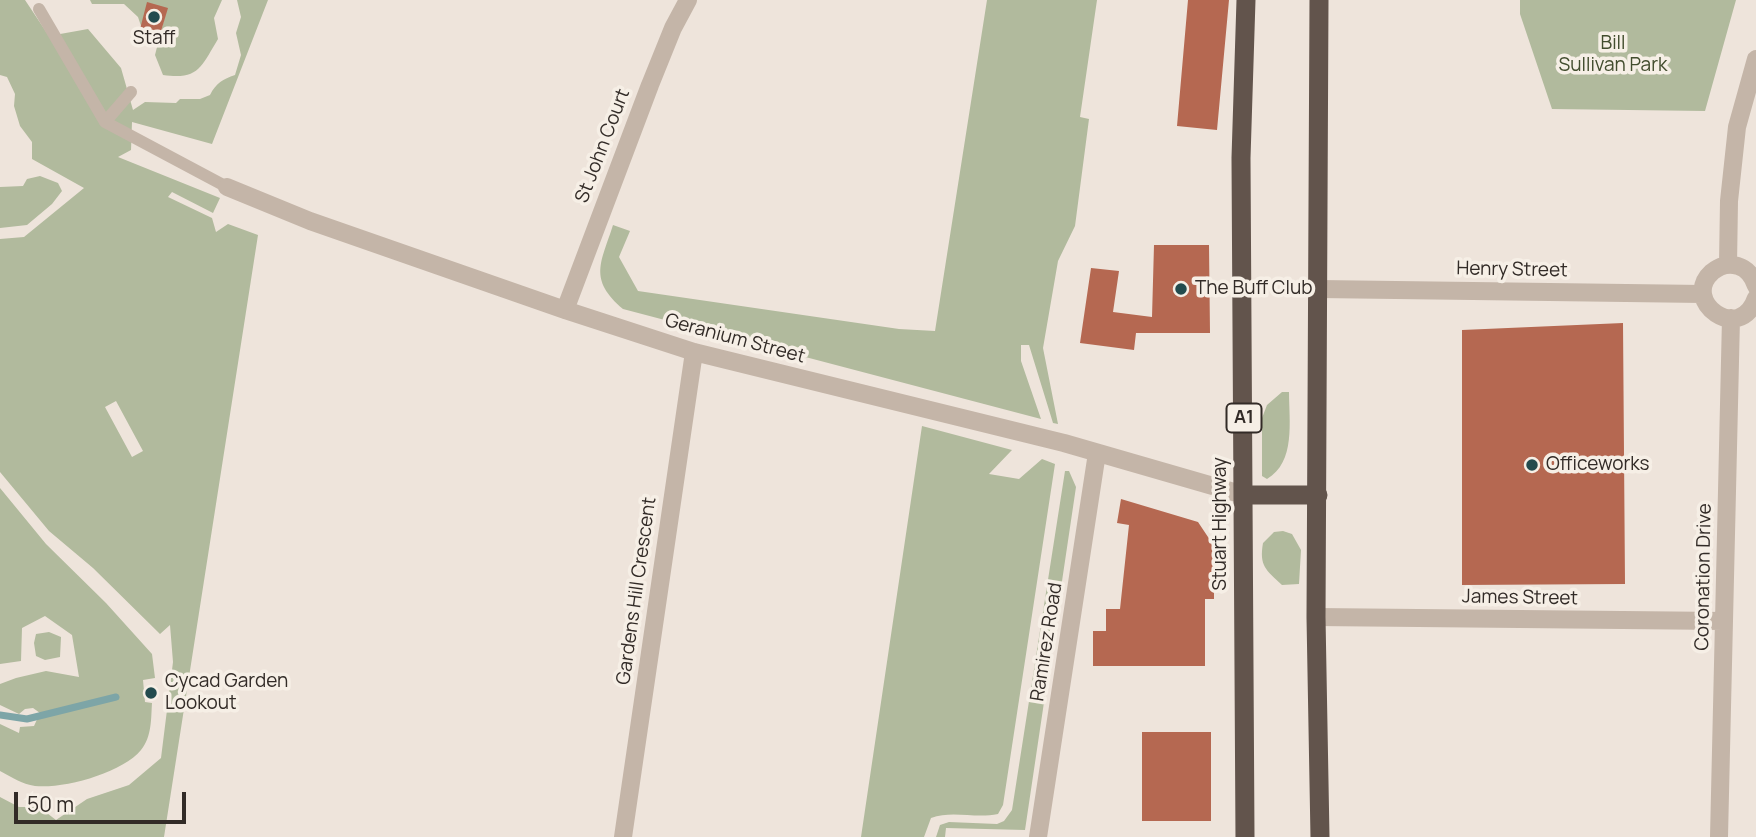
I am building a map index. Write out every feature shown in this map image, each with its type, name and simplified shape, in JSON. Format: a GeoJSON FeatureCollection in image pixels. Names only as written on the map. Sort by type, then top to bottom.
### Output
{"type":"FeatureCollection","features":[{"type":"Feature","properties":{"kind":"highway","name":"Stuart Highway"},"geometry":{"type":"LineString","coordinates":[[1245,837],[1241,158],[1246,0]]}},
{"type":"Feature","properties":{"kind":"highway"},"geometry":{"type":"LineString","coordinates":[[1320,0],[1316,617],[1320,837]]}},
{"type":"Feature","properties":{"kind":"highway"},"geometry":{"type":"LineString","coordinates":[[1244,495],[1318,495]]}},
{"type":"Feature","properties":{"kind":"street","name":"St John Court"},"geometry":{"type":"LineString","coordinates":[[565,310],[650,85],[673,28],[688,0]]}},
{"type":"Feature","properties":{"kind":"street"},"geometry":{"type":"LineString","coordinates":[[1728,265],[1730,201],[1737,127],[1756,59]]}},
{"type":"Feature","properties":{"kind":"street","name":"Geranium Street"},"geometry":{"type":"LineString","coordinates":[[227,187],[310,221],[694,352],[1064,443],[1244,495]]}},
{"type":"Feature","properties":{"kind":"street"},"geometry":{"type":"LineString","coordinates":[[1756,286],[1752,276],[1745,270],[1728,265],[1719,267],[1707,278],[1703,294],[1709,309],[1723,318],[1746,313],[1756,298]]}},
{"type":"Feature","properties":{"kind":"street","name":"Henry Street"},"geometry":{"type":"LineString","coordinates":[[1320,289],[1703,294]]}},
{"type":"Feature","properties":{"kind":"street","name":"Coronation Drive"},"geometry":{"type":"LineString","coordinates":[[1720,837],[1731,318]]}},
{"type":"Feature","properties":{"kind":"street","name":"Gardens Hill Crescent"},"geometry":{"type":"LineString","coordinates":[[623,837],[694,352]]}},
{"type":"Feature","properties":{"kind":"street","name":"Ramirez Road"},"geometry":{"type":"LineString","coordinates":[[1038,837],[1097,453]]}},
{"type":"Feature","properties":{"kind":"street","name":"James Street"},"geometry":{"type":"LineString","coordinates":[[1316,617],[1724,621]]}},
{"type":"Feature","properties":{"kind":"lane"},"geometry":{"type":"LineString","coordinates":[[39,9],[106,122],[227,187]]}},
{"type":"Feature","properties":{"kind":"lane"},"geometry":{"type":"LineString","coordinates":[[106,122],[131,93]]}},
{"type":"Feature","properties":{"kind":"green space"},"geometry":{"type":"Polygon","coordinates":[[[0,0],[25,0],[49,36],[88,29],[121,68],[133,110],[145,102],[176,103],[180,99],[200,99],[210,95],[220,82],[235,75],[241,55],[236,33],[241,17],[237,0],[268,0],[212,144],[132,122],[131,150],[118,157],[220,198],[213,213],[172,192],[168,197],[212,218],[216,232],[228,224],[258,235],[164,837],[0,837],[0,797],[19,807],[39,807],[56,820],[87,799],[129,785],[161,758],[173,662],[170,625],[160,634],[93,568],[49,531],[0,472],[0,239],[24,237],[84,188],[32,159],[32,142],[20,126],[14,106],[15,94],[7,77],[0,75],[0,0]],[[116,401],[105,407],[132,457],[143,451],[116,401]]]}},
{"type":"Feature","properties":{"kind":"green space"},"geometry":{"type":"Polygon","coordinates":[[[90,0],[222,0],[214,18],[218,39],[203,64],[192,73],[163,75],[155,55],[167,8],[141,26],[138,17],[124,4],[92,4],[90,0]]]}},
{"type":"Feature","properties":{"kind":"green space"},"geometry":{"type":"Polygon","coordinates":[[[987,0],[1097,0],[1080,117],[1089,119],[1075,226],[1058,261],[1043,348],[1058,424],[1053,423],[1029,345],[1021,345],[1021,361],[1041,419],[623,309],[605,289],[600,270],[613,225],[630,231],[619,257],[638,291],[899,329],[935,331],[987,0]]]}},
{"type":"Feature","properties":{"kind":"green space","name":"Bill Sullivan Park"},"geometry":{"type":"Polygon","coordinates":[[[1520,0],[1736,0],[1705,111],[1552,109],[1520,14],[1520,0]]]}},
{"type":"Feature","properties":{"kind":"green space"},"geometry":{"type":"Polygon","coordinates":[[[40,176],[58,183],[62,191],[52,204],[27,225],[0,228],[0,187],[23,186],[27,179],[40,176]]]}},
{"type":"Feature","properties":{"kind":"green space"},"geometry":{"type":"Polygon","coordinates":[[[1282,392],[1289,392],[1290,428],[1287,452],[1276,472],[1267,479],[1262,476],[1262,418],[1267,405],[1282,392]]]}},
{"type":"Feature","properties":{"kind":"green space"},"geometry":{"type":"Polygon","coordinates":[[[922,426],[1012,450],[989,474],[1019,479],[1042,459],[1055,464],[1003,805],[998,814],[931,818],[924,837],[861,837],[922,426]]]}},
{"type":"Feature","properties":{"kind":"green space"},"geometry":{"type":"Polygon","coordinates":[[[1065,471],[1069,471],[1076,487],[1025,830],[946,828],[945,837],[936,837],[940,825],[949,822],[997,824],[1004,821],[1012,810],[1065,471]]]}},
{"type":"Feature","properties":{"kind":"green space"},"geometry":{"type":"Polygon","coordinates":[[[0,488],[46,544],[106,603],[152,654],[155,678],[143,680],[145,702],[152,703],[145,745],[120,766],[92,778],[61,785],[35,786],[0,771],[0,724],[19,733],[20,727],[34,726],[40,713],[33,708],[25,709],[19,714],[0,705],[0,684],[46,671],[79,677],[72,635],[45,616],[22,628],[21,661],[0,664],[0,488]]]}},
{"type":"Feature","properties":{"kind":"green space"},"geometry":{"type":"Polygon","coordinates":[[[1274,532],[1292,534],[1301,550],[1299,584],[1282,585],[1263,562],[1263,543],[1274,532]]]}},
{"type":"Feature","properties":{"kind":"green space"},"geometry":{"type":"Polygon","coordinates":[[[49,632],[61,637],[60,657],[45,660],[36,656],[34,643],[36,634],[49,632]]]}},
{"type":"Feature","properties":{"kind":"building"},"geometry":{"type":"Polygon","coordinates":[[[1188,0],[1229,0],[1217,130],[1177,126],[1188,0]]]}},
{"type":"Feature","properties":{"kind":"building","name":"Staff"},"geometry":{"type":"Polygon","coordinates":[[[147,2],[168,8],[159,38],[139,33],[147,2]]]}},
{"type":"Feature","properties":{"kind":"building"},"geometry":{"type":"Polygon","coordinates":[[[1154,245],[1209,245],[1210,333],[1136,333],[1134,350],[1080,343],[1091,268],[1119,271],[1113,312],[1152,317],[1154,245]]]}},
{"type":"Feature","properties":{"kind":"building"},"geometry":{"type":"Polygon","coordinates":[[[1623,323],[1625,584],[1462,585],[1462,330],[1623,323]]]}},
{"type":"Feature","properties":{"kind":"building"},"geometry":{"type":"Polygon","coordinates":[[[1121,499],[1198,522],[1214,546],[1214,599],[1205,599],[1205,666],[1093,666],[1093,631],[1106,631],[1106,609],[1120,609],[1129,525],[1117,523],[1121,499]]]}},
{"type":"Feature","properties":{"kind":"building"},"geometry":{"type":"Polygon","coordinates":[[[1142,732],[1211,732],[1211,821],[1142,821],[1142,732]]]}},
{"type":"Feature","properties":{"kind":"waterway"},"geometry":{"type":"LineString","coordinates":[[0,715],[27,719],[116,697]]}},
{"type":"Feature","properties":{"kind":"place","name":"Staff"},"geometry":{"type":"Point","coordinates":[154,17]}},
{"type":"Feature","properties":{"kind":"place","name":"The Buff Club"},"geometry":{"type":"Point","coordinates":[1181,289]}},
{"type":"Feature","properties":{"kind":"place","name":"Officeworks"},"geometry":{"type":"Point","coordinates":[1532,465]}},
{"type":"Feature","properties":{"kind":"place","name":"Cycad Garden Lookout"},"geometry":{"type":"Point","coordinates":[151,693]}}]}
